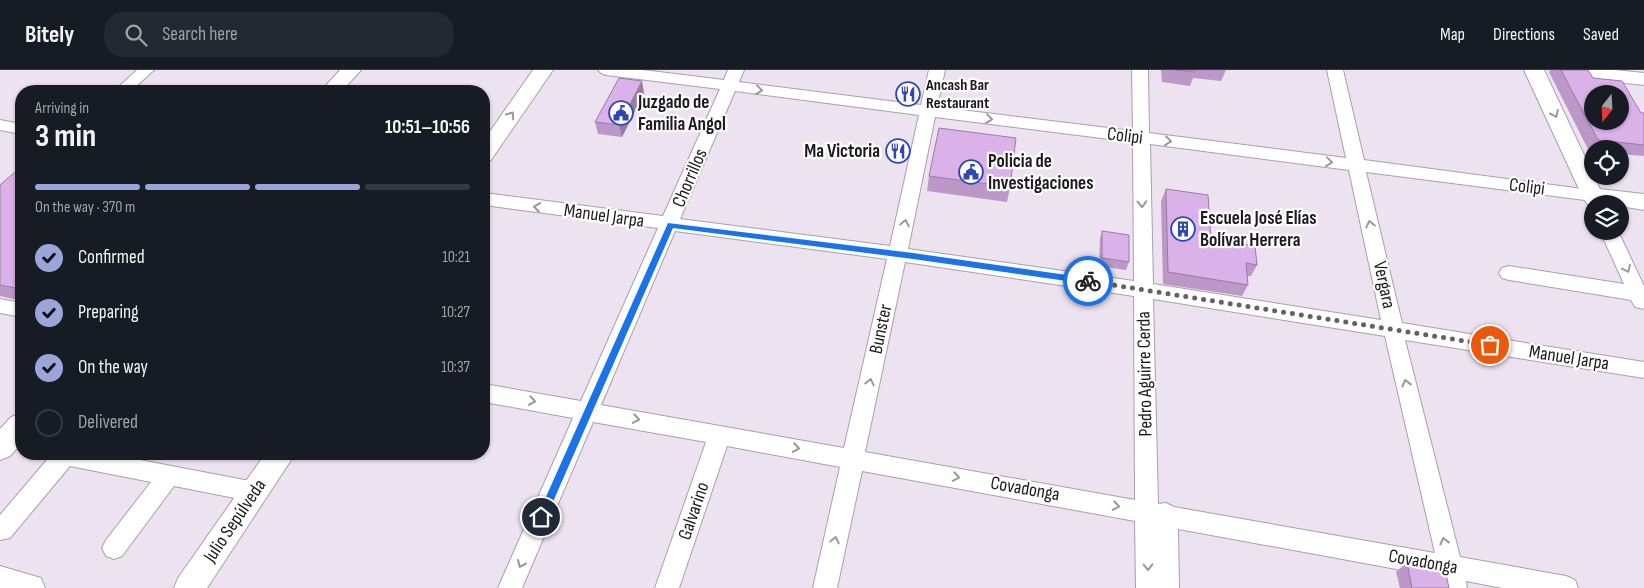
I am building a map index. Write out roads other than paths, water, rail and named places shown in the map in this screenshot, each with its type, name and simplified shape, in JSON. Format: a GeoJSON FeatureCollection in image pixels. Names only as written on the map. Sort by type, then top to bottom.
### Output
{"type":"FeatureCollection","features":[{"type":"Feature","properties":{"kind":"main road"},"geometry":{"type":"LineString","coordinates":[[337,85],[351,70]]}},
{"type":"Feature","properties":{"kind":"main road"},"geometry":{"type":"LineString","coordinates":[[490,146],[542,70]]}},
{"type":"Feature","properties":{"kind":"main road"},"geometry":{"type":"LineString","coordinates":[[1534,70],[1592,195]]}},
{"type":"Feature","properties":{"kind":"main road"},"geometry":{"type":"LineString","coordinates":[[1560,70],[1644,79]]}},
{"type":"Feature","properties":{"kind":"main road","name":"Colipi"},"geometry":{"type":"LineString","coordinates":[[1629,201],[1644,202]]}},
{"type":"Feature","properties":{"kind":"main road"},"geometry":{"type":"LineString","coordinates":[[0,448],[15,432]]}},
{"type":"Feature","properties":{"kind":"main road","name":"Julio Sepúlveda"},"geometry":{"type":"LineString","coordinates":[[189,588],[277,460]]}},
{"type":"Feature","properties":{"kind":"main road"},"geometry":{"type":"LineString","coordinates":[[0,581],[30,588]]}},
{"type":"Feature","properties":{"kind":"street"},"geometry":{"type":"LineString","coordinates":[[129,85],[146,70]]}},
{"type":"Feature","properties":{"kind":"street","name":"Colipi"},"geometry":{"type":"LineString","coordinates":[[606,70],[691,81],[725,76],[928,112],[1357,165],[1584,199]]}},
{"type":"Feature","properties":{"kind":"street"},"geometry":{"type":"LineString","coordinates":[[691,81],[705,70]]}},
{"type":"Feature","properties":{"kind":"street","name":"Bunster"},"geometry":{"type":"LineString","coordinates":[[825,588],[936,70]]}},
{"type":"Feature","properties":{"kind":"street","name":"Pedro Aguirre Cerda"},"geometry":{"type":"LineString","coordinates":[[1140,70],[1144,290],[1157,513],[1167,588]]}},
{"type":"Feature","properties":{"kind":"street","name":"Vergara"},"geometry":{"type":"LineString","coordinates":[[1335,70],[1393,330],[1452,577]]}},
{"type":"Feature","properties":{"kind":"street","name":"Chorrillos"},"geometry":{"type":"LineString","coordinates":[[510,588],[670,225],[725,76]]}},
{"type":"Feature","properties":{"kind":"street"},"geometry":{"type":"LineString","coordinates":[[0,125],[15,128]]}},
{"type":"Feature","properties":{"kind":"street","name":"Manuel Jarpa"},"geometry":{"type":"LineString","coordinates":[[490,200],[898,254],[1144,290],[1644,370]]}},
{"type":"Feature","properties":{"kind":"street"},"geometry":{"type":"LineString","coordinates":[[1613,240],[1641,300]]}},
{"type":"Feature","properties":{"kind":"street"},"geometry":{"type":"LineString","coordinates":[[1509,273],[1641,300]]}},
{"type":"Feature","properties":{"kind":"street"},"geometry":{"type":"LineString","coordinates":[[0,306],[15,309]]}},
{"type":"Feature","properties":{"kind":"street","name":"Covadonga"},"geometry":{"type":"LineString","coordinates":[[490,394],[1157,513],[1452,577],[1566,588]]}},
{"type":"Feature","properties":{"kind":"street","name":"Galvarino"},"geometry":{"type":"LineString","coordinates":[[667,588],[720,435]]}},
{"type":"Feature","properties":{"kind":"street"},"geometry":{"type":"LineString","coordinates":[[2,530],[61,460]]}},
{"type":"Feature","properties":{"kind":"street"},"geometry":{"type":"LineString","coordinates":[[91,460],[254,492]]}},
{"type":"Feature","properties":{"kind":"street"},"geometry":{"type":"LineString","coordinates":[[114,548],[169,475]]}},
{"type":"Feature","properties":{"kind":"street","name":"Pedro Aguirre Cerda"},"geometry":{"type":"LineString","coordinates":[[1148,588],[1157,513]]}},
{"type":"Feature","properties":{"kind":"place","name":"Ancash Bar Restaurant"},"geometry":{"type":"Point","coordinates":[908,94]}},
{"type":"Feature","properties":{"kind":"place","name":"Juzgado de Familia Angol"},"geometry":{"type":"Point","coordinates":[621,113]}},
{"type":"Feature","properties":{"kind":"place","name":"Ma Victoria"},"geometry":{"type":"Point","coordinates":[898,151]}},
{"type":"Feature","properties":{"kind":"place","name":"Policia de Investigaciones"},"geometry":{"type":"Point","coordinates":[971,172]}},
{"type":"Feature","properties":{"kind":"place","name":"Escuela José Elías Bolívar Herrera"},"geometry":{"type":"Point","coordinates":[1183,229]}}]}
